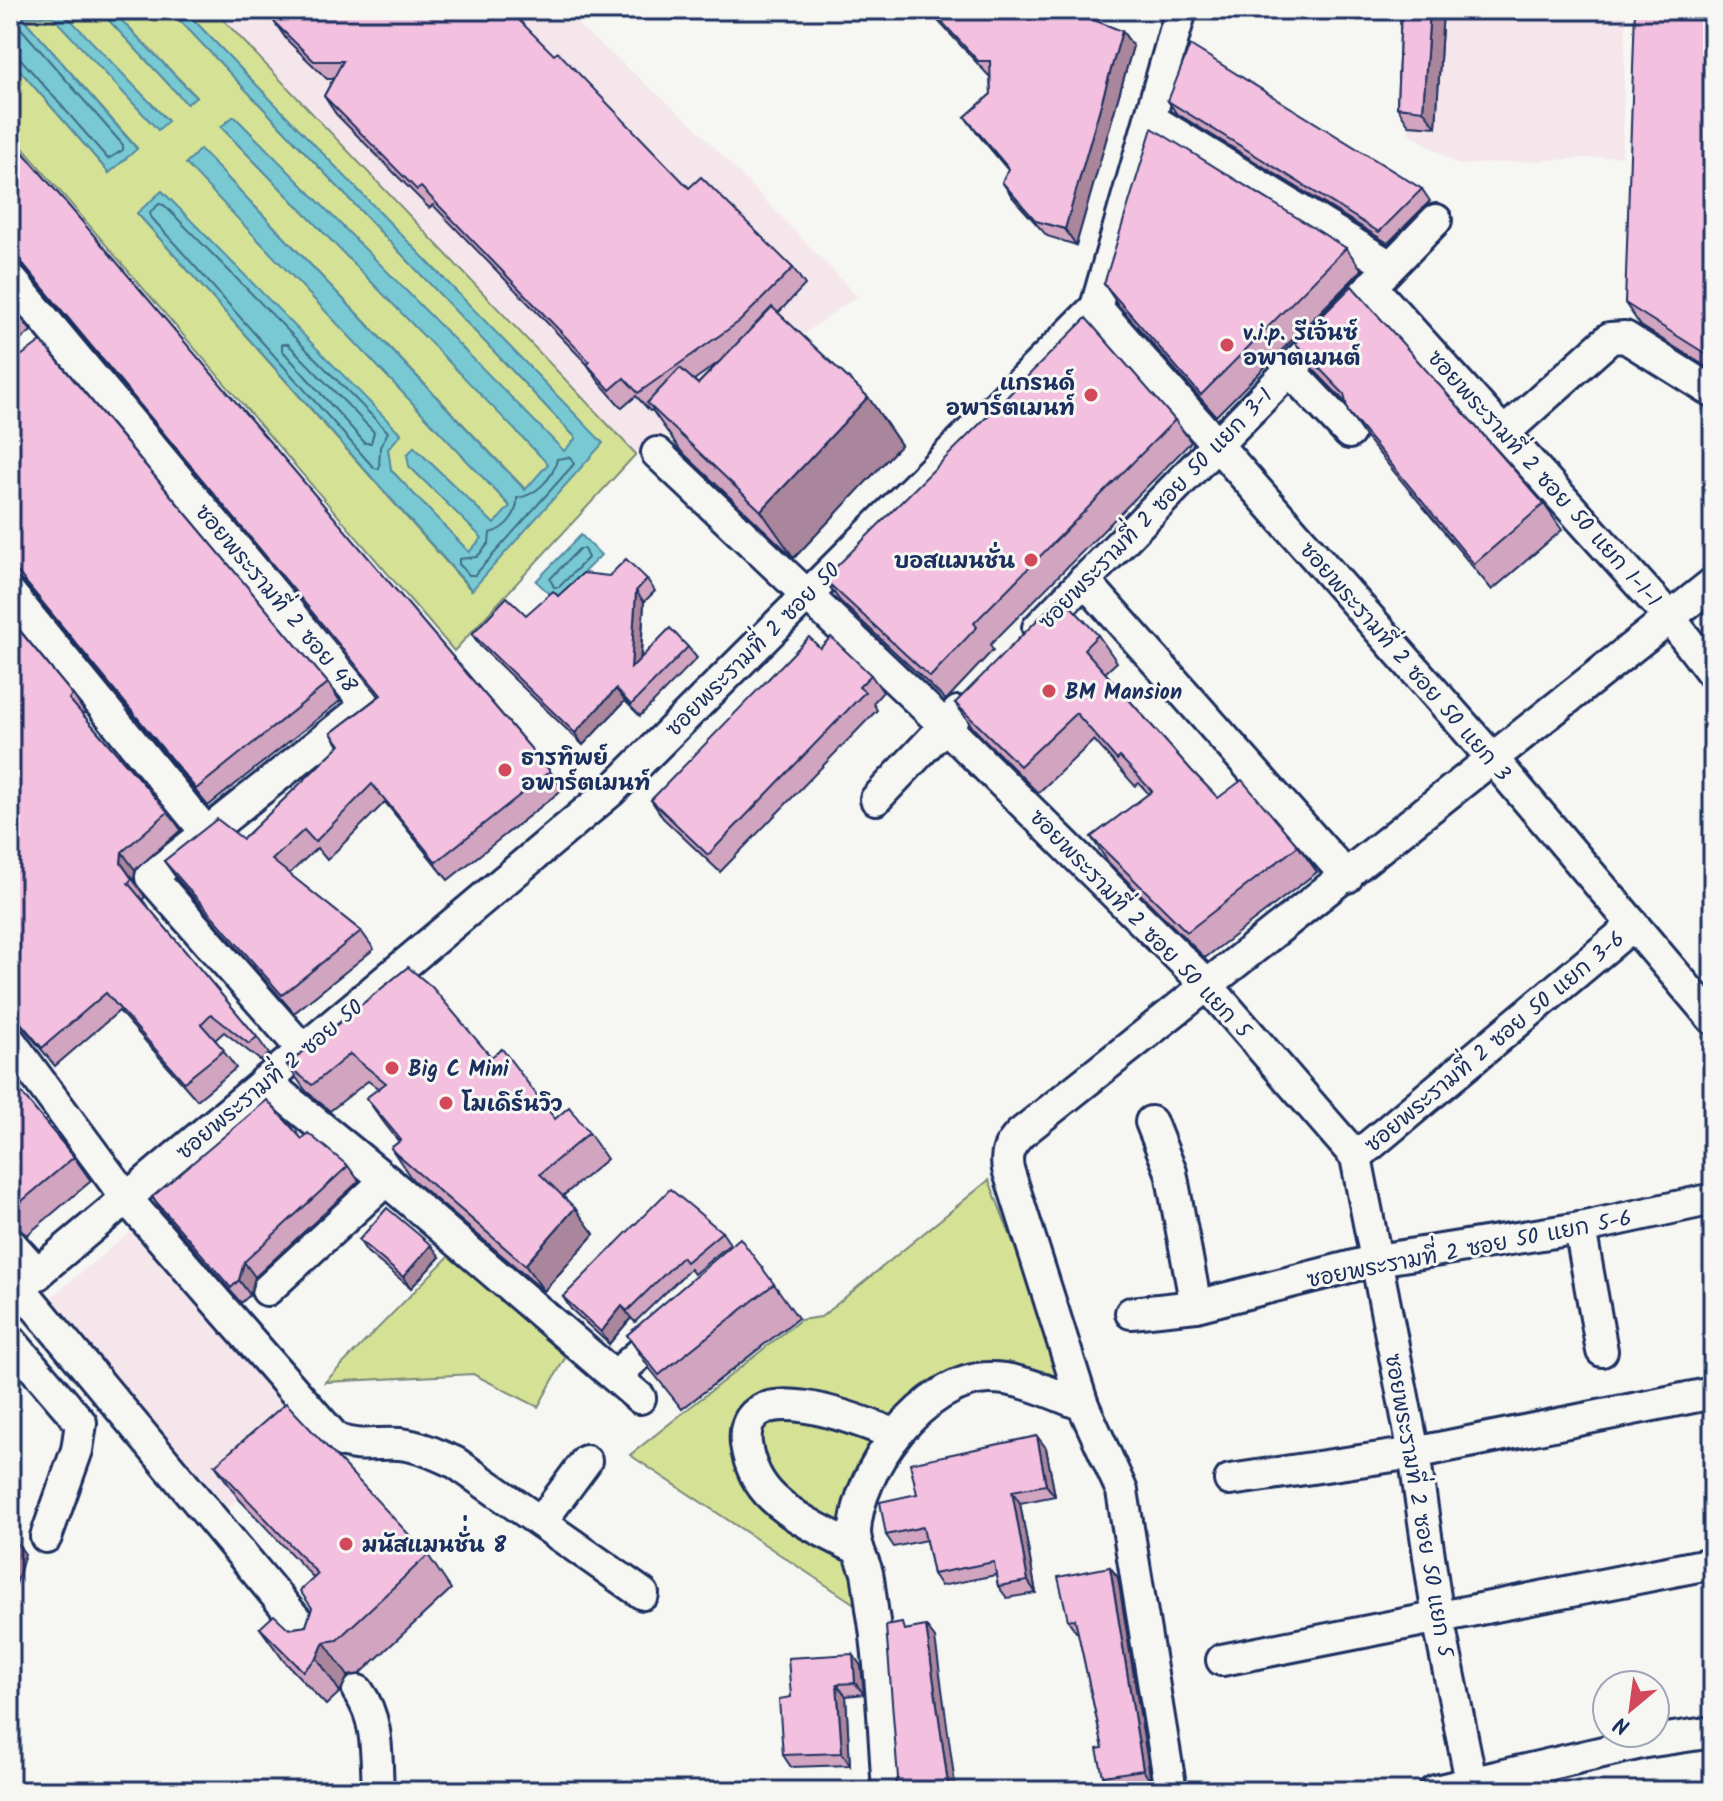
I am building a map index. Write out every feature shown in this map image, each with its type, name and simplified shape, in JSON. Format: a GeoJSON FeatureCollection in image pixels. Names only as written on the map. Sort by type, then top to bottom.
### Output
{"type":"FeatureCollection","features":[{"type":"Feature","properties":{"kind":"street","name":"ซอยพระรามที่ 2 ซอย 50"},"geometry":{"type":"LineString","coordinates":[[23,1286],[611,791],[1096,307],[1181,10]]}},
{"type":"Feature","properties":{"kind":"street","name":"ซอยพระรามที่ 2 ซอย 50 แยก 1-1-1"},"geometry":{"type":"LineString","coordinates":[[1150,118],[1381,276],[1505,432],[1670,618],[1713,674]]}},
{"type":"Feature","properties":{"kind":"street","name":"ซอยพระรามที่ 2 ซอย 50 แยก 3-1"},"geometry":{"type":"LineString","coordinates":[[1020,647],[1216,442],[1436,220]]}},
{"type":"Feature","properties":{"kind":"street","name":"ซอยพระรามที่ 2 ซอย 48"},"geometry":{"type":"LineString","coordinates":[[10,278],[44,344],[367,705],[151,877],[303,1050]]}},
{"type":"Feature","properties":{"kind":"street","name":"ซอยพระรามที่ 2 ซอย 50 แยก 3"},"geometry":{"type":"LineString","coordinates":[[1096,307],[1492,758],[1713,1019]]}},
{"type":"Feature","properties":{"kind":"street"},"geometry":{"type":"LineString","coordinates":[[1505,432],[1610,338],[1625,337],[1713,392]]}},
{"type":"Feature","properties":{"kind":"street"},"geometry":{"type":"LineString","coordinates":[[1289,370],[1349,433]]}},
{"type":"Feature","properties":{"kind":"street","name":"ซอยพระรามที่ 2 ซอย 50 แยก 5"},"geometry":{"type":"LineString","coordinates":[[657,453],[808,593],[1208,986],[1356,1157],[1414,1453],[1438,1618],[1472,1788]]}},
{"type":"Feature","properties":{"kind":"street"},"geometry":{"type":"LineString","coordinates":[[1084,580],[1347,877]]}},
{"type":"Feature","properties":{"kind":"street"},"geometry":{"type":"LineString","coordinates":[[1171,1791],[1122,1491],[1083,1405],[1008,1169],[1006,1158],[1009,1146],[1713,583]]}},
{"type":"Feature","properties":{"kind":"street"},"geometry":{"type":"LineString","coordinates":[[10,593],[205,831]]}},
{"type":"Feature","properties":{"kind":"street"},"geometry":{"type":"LineString","coordinates":[[876,799],[977,692]]}},
{"type":"Feature","properties":{"kind":"street","name":"ซอยพระรามที่ 2 ซอย 50 แยก 3-6"},"geometry":{"type":"LineString","coordinates":[[1356,1157],[1632,926]]}},
{"type":"Feature","properties":{"kind":"street"},"geometry":{"type":"LineString","coordinates":[[10,1041],[127,1199],[336,1439],[351,1445],[399,1444],[429,1451],[456,1463],[643,1594]]}},
{"type":"Feature","properties":{"kind":"street"},"geometry":{"type":"LineString","coordinates":[[265,1081],[386,1180],[640,1398]]}},
{"type":"Feature","properties":{"kind":"street"},"geometry":{"type":"LineString","coordinates":[[1151,1122],[1171,1172],[1196,1306]]}},
{"type":"Feature","properties":{"kind":"street"},"geometry":{"type":"LineString","coordinates":[[267,1290],[386,1180]]}},
{"type":"Feature","properties":{"kind":"street","name":"ซอยพระรามที่ 2 ซอย 50 แยก 5-6"},"geometry":{"type":"LineString","coordinates":[[1131,1313],[1196,1306],[1377,1260],[1580,1228],[1713,1199]]}},
{"type":"Feature","properties":{"kind":"street"},"geometry":{"type":"LineString","coordinates":[[1580,1228],[1602,1351]]}},
{"type":"Feature","properties":{"kind":"street"},"geometry":{"type":"LineString","coordinates":[[10,1243],[23,1286],[318,1646]]}},
{"type":"Feature","properties":{"kind":"street"},"geometry":{"type":"LineString","coordinates":[[615,1376],[695,1305]]}},
{"type":"Feature","properties":{"kind":"street"},"geometry":{"type":"LineString","coordinates":[[10,1340],[81,1423],[77,1450],[46,1537]]}},
{"type":"Feature","properties":{"kind":"street"},"geometry":{"type":"LineString","coordinates":[[888,1791],[879,1655],[866,1573],[855,1532],[862,1500],[896,1435],[917,1409],[955,1386],[987,1378],[1016,1381],[1083,1405]]}},
{"type":"Feature","properties":{"kind":"street"},"geometry":{"type":"LineString","coordinates":[[1230,1480],[1414,1453],[1713,1393]]}},
{"type":"Feature","properties":{"kind":"street"},"geometry":{"type":"LineString","coordinates":[[858,1549],[775,1501],[754,1471],[748,1455],[746,1428],[751,1416],[761,1411],[795,1405],[839,1413],[896,1435]]}},
{"type":"Feature","properties":{"kind":"street"},"geometry":{"type":"LineString","coordinates":[[541,1522],[586,1461]]}},
{"type":"Feature","properties":{"kind":"street"},"geometry":{"type":"LineString","coordinates":[[1222,1660],[1713,1563]]}},
{"type":"Feature","properties":{"kind":"street"},"geometry":{"type":"LineString","coordinates":[[358,1691],[369,1706],[374,1722],[378,1791]]}},
{"type":"Feature","properties":{"kind":"street"},"geometry":{"type":"LineString","coordinates":[[1435,1791],[1472,1788],[1646,1742],[1713,1732]]}},
{"type":"Feature","properties":{"kind":"shaded area"},"geometry":{"type":"Polygon","coordinates":[[[214,10],[561,10],[693,125],[857,296],[636,454],[214,10]]]}},
{"type":"Feature","properties":{"kind":"shaded area"},"geometry":{"type":"Polygon","coordinates":[[[1414,10],[1626,10],[1622,156],[1459,165],[1409,133],[1414,10]]]}},
{"type":"Feature","properties":{"kind":"shaded area"},"geometry":{"type":"Polygon","coordinates":[[[133,1230],[311,1436],[228,1508],[47,1300],[133,1230]]]}},
{"type":"Feature","properties":{"kind":"green space"},"geometry":{"type":"Polygon","coordinates":[[[184,10],[214,10],[636,454],[454,651],[10,133],[10,59],[109,173],[137,148],[22,17],[52,16],[101,66],[168,121],[65,15],[103,14],[187,104],[196,96],[114,13],[171,11],[576,438],[564,452],[234,116],[221,127],[549,464],[526,490],[201,150],[186,163],[510,506],[495,525],[414,447],[409,466],[483,538],[470,553],[391,470],[388,449],[401,433],[137,213],[471,590],[602,443],[184,10]]]}},
{"type":"Feature","properties":{"kind":"green space"},"geometry":{"type":"Polygon","coordinates":[[[989,1180],[1068,1385],[1022,1370],[888,1424],[802,1401],[736,1446],[822,1543],[852,1566],[859,1607],[630,1455],[800,1320],[821,1317],[989,1180]]]}},
{"type":"Feature","properties":{"kind":"green space"},"geometry":{"type":"Polygon","coordinates":[[[455,1250],[570,1349],[538,1407],[473,1374],[325,1382],[455,1250]]]}},
{"type":"Feature","properties":{"kind":"green space"},"geometry":{"type":"Polygon","coordinates":[[[794,1412],[879,1441],[847,1524],[833,1525],[817,1520],[801,1509],[774,1477],[764,1458],[758,1426],[794,1412]]]}},
{"type":"Feature","properties":{"kind":"water"},"geometry":{"type":"Polygon","coordinates":[[[10,10],[184,10],[603,443],[472,590],[137,213],[162,191],[401,434],[388,449],[391,470],[469,552],[482,538],[409,466],[407,455],[414,447],[494,524],[510,506],[186,164],[200,149],[525,490],[548,464],[221,127],[234,116],[564,451],[576,438],[171,11],[115,14],[196,97],[187,104],[103,14],[66,15],[168,121],[158,130],[52,16],[22,17],[137,149],[109,173],[10,59],[10,10]]]}},
{"type":"Feature","properties":{"kind":"water"},"geometry":{"type":"Polygon","coordinates":[[[581,535],[601,555],[556,600],[536,581],[581,535]]]}},
{"type":"Feature","properties":{"kind":"building"},"geometry":{"type":"Polygon","coordinates":[[[276,10],[510,11],[554,55],[558,52],[689,188],[701,177],[793,268],[740,321],[638,393],[624,378],[610,390],[587,364],[590,362],[421,187],[417,190],[324,96],[343,61],[314,61],[275,23],[276,10]]]}},
{"type":"Feature","properties":{"kind":"building"},"geometry":{"type":"Polygon","coordinates":[[[931,10],[1068,10],[1122,31],[1065,229],[1036,221],[1002,182],[1009,169],[965,117],[991,94],[990,61],[978,61],[931,10]]]}},
{"type":"Feature","properties":{"kind":"building"},"geometry":{"type":"Polygon","coordinates":[[[1401,10],[1430,10],[1423,110],[1397,107],[1401,10]]]}},
{"type":"Feature","properties":{"kind":"building"},"geometry":{"type":"Polygon","coordinates":[[[1635,10],[1713,10],[1713,361],[1625,303],[1635,10]]]}},
{"type":"Feature","properties":{"kind":"building"},"geometry":{"type":"Polygon","coordinates":[[[1190,45],[1422,189],[1379,232],[1168,101],[1190,45]]]}},
{"type":"Feature","properties":{"kind":"building"},"geometry":{"type":"Polygon","coordinates":[[[1152,128],[1346,248],[1201,395],[1104,284],[1152,128]]]}},
{"type":"Feature","properties":{"kind":"building"},"geometry":{"type":"Polygon","coordinates":[[[10,137],[550,771],[436,862],[372,784],[315,842],[304,830],[272,860],[361,931],[282,995],[164,861],[217,819],[243,839],[340,745],[331,733],[381,695],[10,248],[10,137]]]}},
{"type":"Feature","properties":{"kind":"building"},"geometry":{"type":"Polygon","coordinates":[[[1352,286],[1544,504],[1474,564],[1348,412],[1344,394],[1295,343],[1352,286]]]}},
{"type":"Feature","properties":{"kind":"building"},"geometry":{"type":"Polygon","coordinates":[[[10,303],[18,313],[10,320],[10,303]]]}},
{"type":"Feature","properties":{"kind":"building"},"geometry":{"type":"Polygon","coordinates":[[[772,307],[868,397],[761,511],[647,403],[680,368],[698,384],[772,307]]]}},
{"type":"Feature","properties":{"kind":"building"},"geometry":{"type":"Polygon","coordinates":[[[1086,318],[1175,420],[974,623],[977,627],[930,677],[824,579],[1086,318]]]}},
{"type":"Feature","properties":{"kind":"building"},"geometry":{"type":"Polygon","coordinates":[[[41,341],[328,683],[196,789],[10,563],[10,364],[41,341]]]}},
{"type":"Feature","properties":{"kind":"building"},"geometry":{"type":"Polygon","coordinates":[[[626,559],[647,579],[636,591],[631,668],[670,628],[688,647],[631,705],[616,689],[575,733],[472,634],[507,597],[526,615],[553,591],[558,596],[583,573],[609,576],[626,559]]]}},
{"type":"Feature","properties":{"kind":"building"},"geometry":{"type":"Polygon","coordinates":[[[1061,596],[1098,635],[1084,649],[1192,771],[1218,798],[1242,780],[1298,846],[1187,932],[1091,837],[1152,791],[1120,757],[1117,760],[1076,713],[1020,766],[955,703],[1061,596]]]}},
{"type":"Feature","properties":{"kind":"building"},"geometry":{"type":"Polygon","coordinates":[[[10,619],[73,695],[69,699],[168,812],[122,852],[121,863],[132,879],[128,883],[257,1037],[249,1044],[211,1014],[201,1024],[224,1050],[184,1082],[106,993],[42,1048],[10,1010],[10,619]]]}},
{"type":"Feature","properties":{"kind":"building"},"geometry":{"type":"Polygon","coordinates":[[[809,637],[820,648],[831,637],[871,675],[859,687],[865,692],[708,855],[651,800],[809,637]]]}},
{"type":"Feature","properties":{"kind":"building"},"geometry":{"type":"Polygon","coordinates":[[[408,967],[432,987],[491,1057],[502,1049],[555,1119],[569,1107],[589,1133],[540,1174],[575,1208],[525,1265],[391,1148],[401,1140],[366,1098],[386,1083],[350,1054],[312,1085],[287,1065],[408,967]]]}},
{"type":"Feature","properties":{"kind":"building"},"geometry":{"type":"Polygon","coordinates":[[[10,1076],[74,1157],[10,1211],[10,1076]]]}},
{"type":"Feature","properties":{"kind":"building"},"geometry":{"type":"Polygon","coordinates":[[[267,1100],[302,1139],[308,1133],[348,1166],[244,1262],[239,1280],[231,1288],[152,1197],[267,1100]]]}},
{"type":"Feature","properties":{"kind":"building"},"geometry":{"type":"Polygon","coordinates":[[[670,1189],[722,1232],[686,1262],[682,1257],[627,1311],[622,1306],[601,1332],[563,1297],[670,1189]]]}},
{"type":"Feature","properties":{"kind":"building"},"geometry":{"type":"Polygon","coordinates":[[[387,1208],[431,1245],[403,1277],[359,1240],[387,1208]]]}},
{"type":"Feature","properties":{"kind":"building"},"geometry":{"type":"Polygon","coordinates":[[[740,1238],[774,1284],[659,1375],[627,1335],[740,1238]]]}},
{"type":"Feature","properties":{"kind":"building","name":"มนัสแมนชั่่น 8"},"geometry":{"type":"Polygon","coordinates":[[[286,1403],[428,1555],[337,1640],[324,1642],[317,1658],[303,1671],[260,1628],[274,1615],[289,1629],[306,1626],[312,1608],[300,1591],[318,1574],[215,1465],[286,1403]]]}},
{"type":"Feature","properties":{"kind":"building"},"geometry":{"type":"Polygon","coordinates":[[[1037,1436],[1046,1485],[1012,1491],[1028,1581],[998,1586],[994,1562],[933,1574],[923,1527],[886,1535],[880,1502],[917,1494],[910,1463],[1037,1436]]]}},
{"type":"Feature","properties":{"kind":"building"},"geometry":{"type":"Polygon","coordinates":[[[1110,1567],[1143,1770],[1103,1776],[1097,1749],[1103,1748],[1075,1619],[1068,1620],[1058,1577],[1110,1567]]]}},
{"type":"Feature","properties":{"kind":"building"},"geometry":{"type":"Polygon","coordinates":[[[902,1623],[904,1630],[926,1626],[949,1791],[891,1791],[898,1778],[886,1626],[902,1623]]]}},
{"type":"Feature","properties":{"kind":"building"},"geometry":{"type":"Polygon","coordinates":[[[853,1654],[855,1683],[837,1684],[842,1753],[783,1755],[779,1699],[791,1697],[788,1658],[853,1654]]]}},
{"type":"Feature","properties":{"kind":"place","name":"v.i.p. รีเจ้นซ์ อพาตเมนต์"},"geometry":{"type":"Point","coordinates":[1227,345]}},
{"type":"Feature","properties":{"kind":"place","name":"แกรนด์ อพาร์ตเมนท์"},"geometry":{"type":"Point","coordinates":[1091,395]}},
{"type":"Feature","properties":{"kind":"place","name":"บอสแมนชั่น"},"geometry":{"type":"Point","coordinates":[1031,560]}},
{"type":"Feature","properties":{"kind":"place","name":"BM Mansion"},"geometry":{"type":"Point","coordinates":[1049,691]}},
{"type":"Feature","properties":{"kind":"place","name":"ธารทิพย์ อพาร์ตเมนท์"},"geometry":{"type":"Point","coordinates":[505,770]}},
{"type":"Feature","properties":{"kind":"place","name":"Big C Mini"},"geometry":{"type":"Point","coordinates":[392,1068]}},
{"type":"Feature","properties":{"kind":"place","name":"โมเดิร์นวิว"},"geometry":{"type":"Point","coordinates":[446,1103]}},
{"type":"Feature","properties":{"kind":"place","name":"มนัสแมนชั่่น 8"},"geometry":{"type":"Point","coordinates":[346,1544]}}]}
